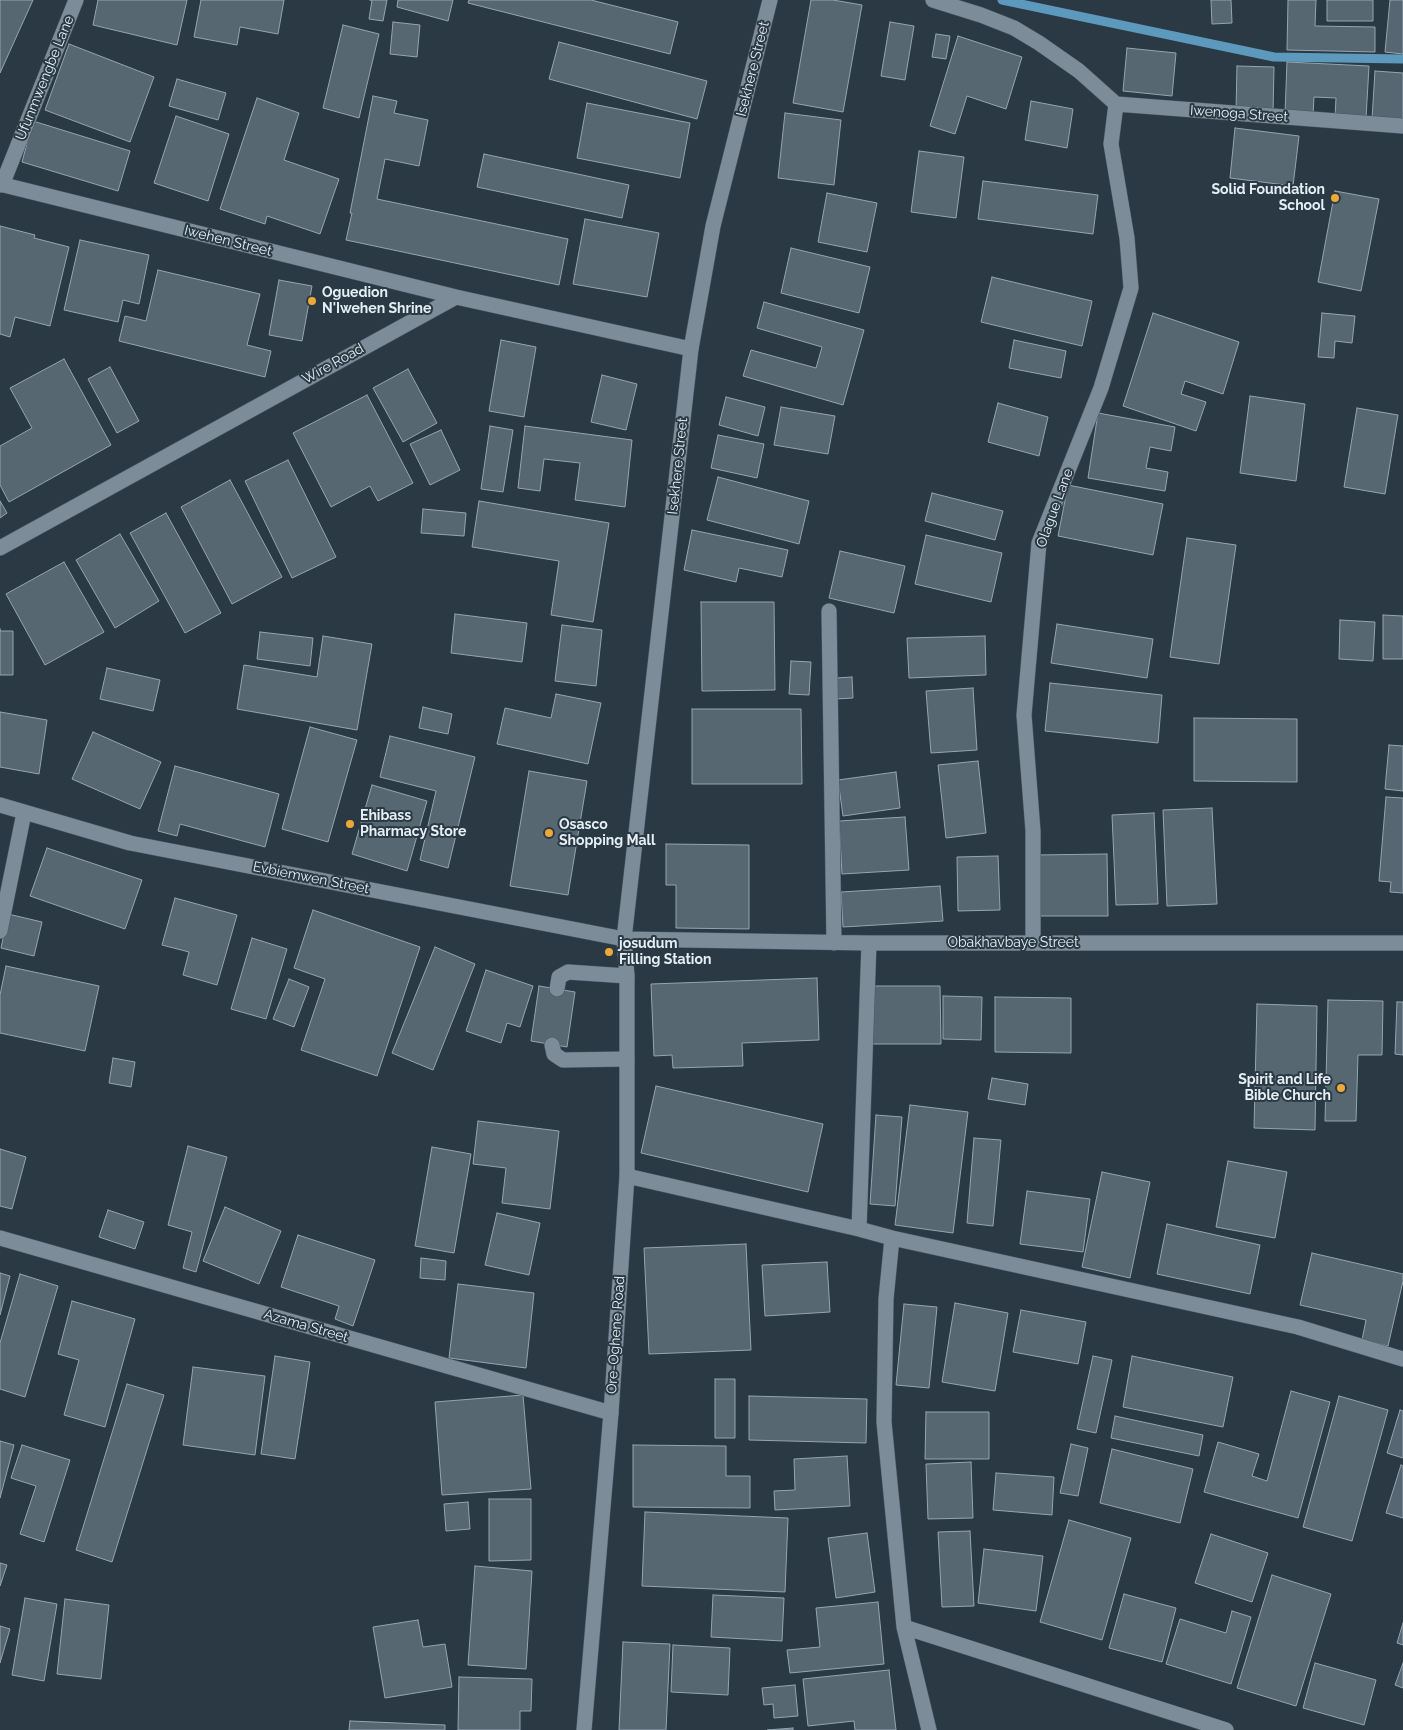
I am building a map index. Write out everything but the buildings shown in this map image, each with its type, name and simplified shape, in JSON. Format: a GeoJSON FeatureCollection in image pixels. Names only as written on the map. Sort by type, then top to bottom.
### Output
{"type":"FeatureCollection","features":[{"type":"Feature","properties":{"kind":"street","name":"Ufunmwengbe Lane"},"geometry":{"type":"LineString","coordinates":[[1,184],[76,0]]}},
{"type":"Feature","properties":{"kind":"street","name":"Isekhere Street"},"geometry":{"type":"LineString","coordinates":[[624,939],[691,349],[713,226],[770,0]]}},
{"type":"Feature","properties":{"kind":"street"},"geometry":{"type":"LineString","coordinates":[[933,0],[981,15],[1014,28],[1079,71],[1116,104]]}},
{"type":"Feature","properties":{"kind":"street","name":"Iwenoga Street"},"geometry":{"type":"LineString","coordinates":[[1116,104],[1403,126]]}},
{"type":"Feature","properties":{"kind":"street","name":"Olague Lane"},"geometry":{"type":"LineString","coordinates":[[1033,943],[1033,831],[1024,715],[1039,543],[1101,388],[1131,288],[1127,238],[1111,144],[1116,104]]}},
{"type":"Feature","properties":{"kind":"street","name":"Iwehen Street"},"geometry":{"type":"LineString","coordinates":[[1,184],[456,297]]}},
{"type":"Feature","properties":{"kind":"street"},"geometry":{"type":"LineString","coordinates":[[456,297],[691,349]]}},
{"type":"Feature","properties":{"kind":"street","name":"Wire Road"},"geometry":{"type":"LineString","coordinates":[[0,548],[456,297]]}},
{"type":"Feature","properties":{"kind":"street"},"geometry":{"type":"LineString","coordinates":[[829,611],[834,942]]}},
{"type":"Feature","properties":{"kind":"street","name":"Evbiemwen Street"},"geometry":{"type":"LineString","coordinates":[[0,805],[130,843],[624,939]]}},
{"type":"Feature","properties":{"kind":"street"},"geometry":{"type":"LineString","coordinates":[[0,931],[24,813]]}},
{"type":"Feature","properties":{"kind":"street","name":"Obakhavbaye Street"},"geometry":{"type":"LineString","coordinates":[[624,939],[869,943],[1403,943]]}},
{"type":"Feature","properties":{"kind":"street","name":"Ore-Oghene Road"},"geometry":{"type":"LineString","coordinates":[[584,1730],[611,1413],[627,1176],[627,976],[624,939]]}},
{"type":"Feature","properties":{"kind":"street"},"geometry":{"type":"LineString","coordinates":[[859,1228],[869,943]]}},
{"type":"Feature","properties":{"kind":"street"},"geometry":{"type":"LineString","coordinates":[[557,989],[559,977],[568,972],[627,976]]}},
{"type":"Feature","properties":{"kind":"street"},"geometry":{"type":"LineString","coordinates":[[552,1045],[554,1054],[562,1060],[627,1058]]}},
{"type":"Feature","properties":{"kind":"street"},"geometry":{"type":"LineString","coordinates":[[627,1176],[859,1228],[892,1238],[1298,1327],[1403,1358]]}},
{"type":"Feature","properties":{"kind":"street","name":"Azama Street"},"geometry":{"type":"LineString","coordinates":[[0,1238],[611,1413]]}},
{"type":"Feature","properties":{"kind":"street"},"geometry":{"type":"LineString","coordinates":[[892,1238],[886,1299],[884,1422],[904,1627],[929,1730]]}},
{"type":"Feature","properties":{"kind":"street"},"geometry":{"type":"LineString","coordinates":[[904,1627],[1226,1730]]}},
{"type":"Feature","properties":{"kind":"waterway"},"geometry":{"type":"LineString","coordinates":[[1002,0],[1274,57],[1403,59]]}},
{"type":"Feature","properties":{"kind":"place","name":"Solid Foundation School"},"geometry":{"type":"Point","coordinates":[1335,198]}},
{"type":"Feature","properties":{"kind":"place","name":"Oguedion N'Iwehen Shrine"},"geometry":{"type":"Point","coordinates":[312,301]}},
{"type":"Feature","properties":{"kind":"place","name":"Ehibass Pharmacy Store"},"geometry":{"type":"Point","coordinates":[350,824]}},
{"type":"Feature","properties":{"kind":"place","name":"Osasco Shopping Mall"},"geometry":{"type":"Point","coordinates":[549,833]}},
{"type":"Feature","properties":{"kind":"place","name":"josudum Filling Station"},"geometry":{"type":"Point","coordinates":[609,952]}},
{"type":"Feature","properties":{"kind":"place","name":"Spirit and Life Bible Church"},"geometry":{"type":"Point","coordinates":[1341,1088]}}]}
